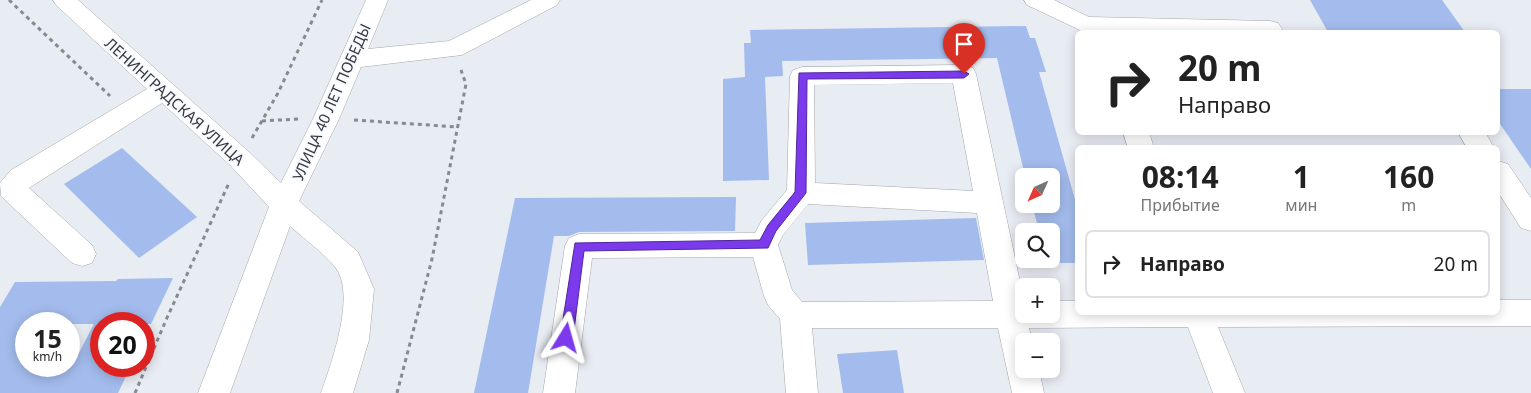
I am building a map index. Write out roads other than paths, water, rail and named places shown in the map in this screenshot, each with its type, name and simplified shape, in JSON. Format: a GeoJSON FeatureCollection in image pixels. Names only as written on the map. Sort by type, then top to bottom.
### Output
{"type":"FeatureCollection","features":[{"type":"Feature","properties":{"kind":"street","name":"ЛЕНИНГРАДСКАЯ УЛИЦА"},"geometry":{"type":"LineString","coordinates":[[64,0],[240,159],[284,204]]}},
{"type":"Feature","properties":{"kind":"street","name":"УЛИЦА 40 ЛЕТ ПОБЕДЫ"},"geometry":{"type":"LineString","coordinates":[[214,393],[284,204],[326,119],[376,0]]}},
{"type":"Feature","properties":{"kind":"street"},"geometry":{"type":"LineString","coordinates":[[352,59],[454,48],[549,0]]}},
{"type":"Feature","properties":{"kind":"street"},"geometry":{"type":"LineString","coordinates":[[1035,0],[1085,25],[1270,29]]}},
{"type":"Feature","properties":{"kind":"street"},"geometry":{"type":"LineString","coordinates":[[802,393],[795,315],[779,296],[764,244],[772,228],[801,193],[802,76],[964,74],[1028,393]]}},
{"type":"Feature","properties":{"kind":"street"},"geometry":{"type":"LineString","coordinates":[[82,254],[11,188],[21,178],[164,90]]}},
{"type":"Feature","properties":{"kind":"street"},"geometry":{"type":"LineString","coordinates":[[1500,174],[1531,220]]}},
{"type":"Feature","properties":{"kind":"street"},"geometry":{"type":"LineString","coordinates":[[801,193],[989,203]]}},
{"type":"Feature","properties":{"kind":"street"},"geometry":{"type":"LineString","coordinates":[[284,204],[348,261],[359,289],[354,340],[337,393]]}},
{"type":"Feature","properties":{"kind":"street"},"geometry":{"type":"LineString","coordinates":[[559,393],[579,246],[764,244]]}},
{"type":"Feature","properties":{"kind":"street"},"geometry":{"type":"LineString","coordinates":[[1500,313],[1531,313]]}},
{"type":"Feature","properties":{"kind":"street"},"geometry":{"type":"LineString","coordinates":[[795,315],[1075,314]]}},
{"type":"Feature","properties":{"kind":"street"},"geometry":{"type":"LineString","coordinates":[[1199,315],[1229,393]]}}]}
